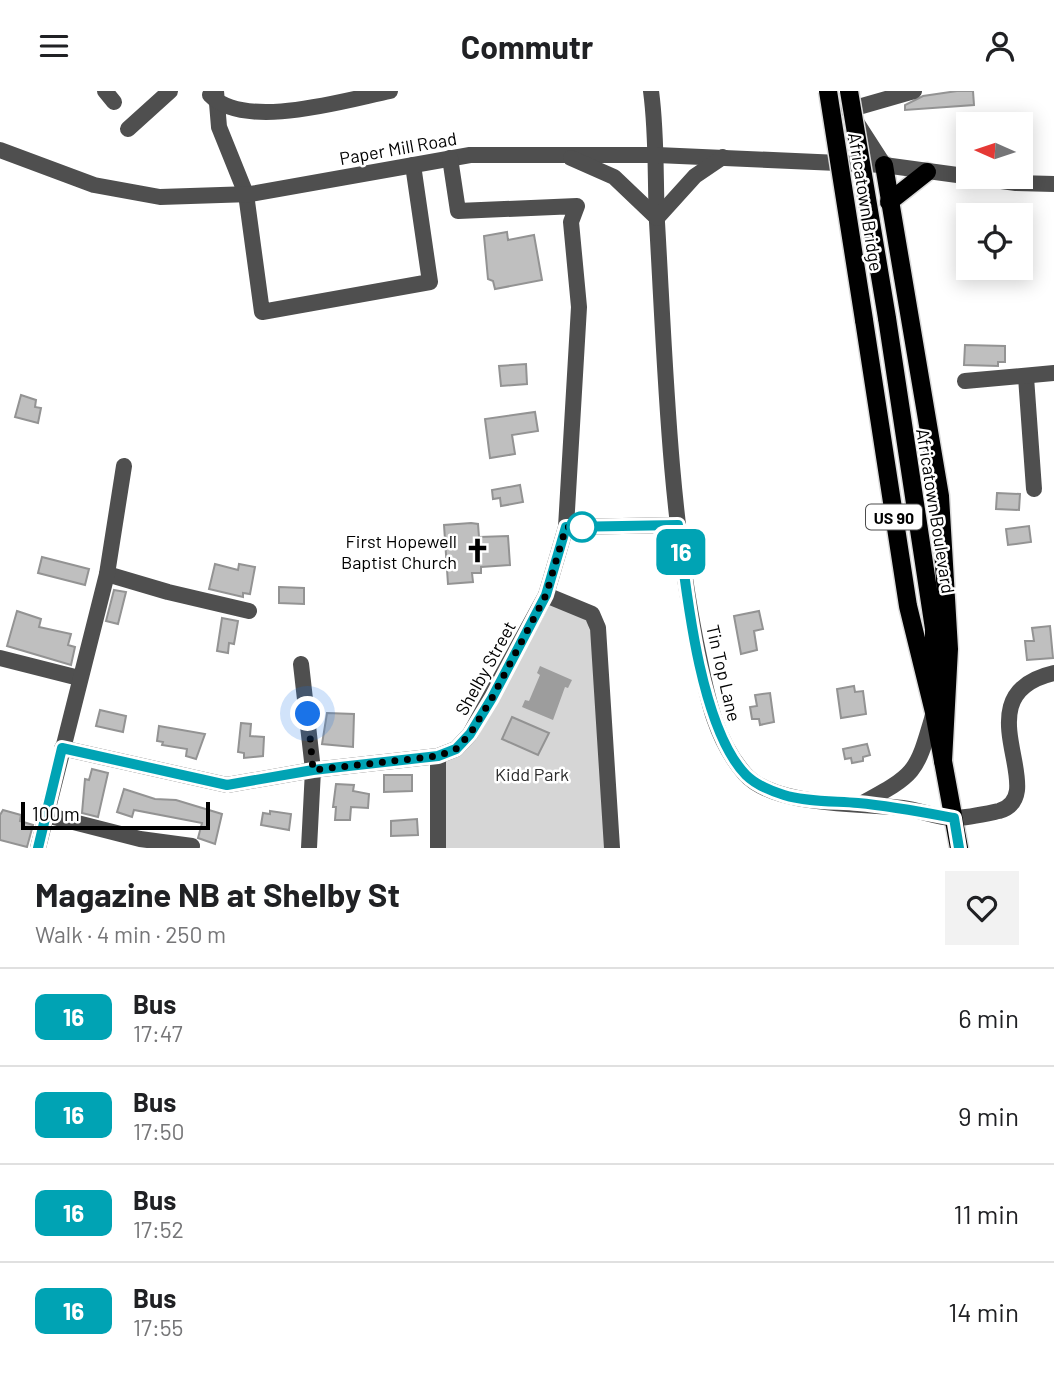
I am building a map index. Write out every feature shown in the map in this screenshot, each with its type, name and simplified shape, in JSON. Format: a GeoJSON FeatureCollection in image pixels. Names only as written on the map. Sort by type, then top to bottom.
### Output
{"type":"FeatureCollection","features":[{"type":"Feature","properties":{"kind":"main road","name":"Africatown Bridge"},"geometry":{"type":"LineString","coordinates":[[828,91],[864,320]]}},
{"type":"Feature","properties":{"kind":"main road","name":"Africatown Bridge"},"geometry":{"type":"LineString","coordinates":[[849,91],[887,318]]}},
{"type":"Feature","properties":{"kind":"main road"},"geometry":{"type":"LineString","coordinates":[[884,165],[940,496],[949,649],[943,761]]}},
{"type":"Feature","properties":{"kind":"main road"},"geometry":{"type":"LineString","coordinates":[[889,202],[927,172]]}},
{"type":"Feature","properties":{"kind":"main road","name":"Africatown Boulevard"},"geometry":{"type":"LineString","coordinates":[[887,318],[934,629],[934,712]]}},
{"type":"Feature","properties":{"kind":"main road","name":"Africatown Boulevard"},"geometry":{"type":"LineString","coordinates":[[864,320],[908,606],[934,712],[959,848]]}},
{"type":"Feature","properties":{"kind":"street"},"geometry":{"type":"LineString","coordinates":[[128,129],[170,91]]}},
{"type":"Feature","properties":{"kind":"street"},"geometry":{"type":"LineString","coordinates":[[213,94],[258,112],[292,112],[390,91]]}},
{"type":"Feature","properties":{"kind":"street","name":"Tin Top Lane"},"geometry":{"type":"LineString","coordinates":[[651,91],[657,155],[657,218],[683,571],[710,710],[718,734],[730,754],[747,776],[765,788],[786,796],[954,818],[1002,810],[1012,806],[1022,794],[1026,773],[1012,717],[1016,695],[1027,683],[1054,673]]}},
{"type":"Feature","properties":{"kind":"street"},"geometry":{"type":"LineString","coordinates":[[841,91],[848,110],[884,165]]}},
{"type":"Feature","properties":{"kind":"street"},"geometry":{"type":"LineString","coordinates":[[848,110],[914,91]]}},
{"type":"Feature","properties":{"kind":"street"},"geometry":{"type":"LineString","coordinates":[[213,94],[219,127],[246,194],[262,312],[430,282],[412,165]]}},
{"type":"Feature","properties":{"kind":"street","name":"Paper Mill Road"},"geometry":{"type":"LineString","coordinates":[[0,151],[94,185],[147,194],[246,194],[470,155],[657,155],[811,161],[884,165],[927,172],[1054,184]]}},
{"type":"Feature","properties":{"kind":"street"},"geometry":{"type":"LineString","coordinates":[[563,155],[614,177],[657,218],[695,176],[723,157]]}},
{"type":"Feature","properties":{"kind":"street","name":"Shelby Street"},"geometry":{"type":"LineString","coordinates":[[62,748],[227,785],[313,770],[438,756],[456,749],[470,734],[546,595],[566,527],[579,307],[571,222],[577,206],[458,211],[450,158]]}},
{"type":"Feature","properties":{"kind":"street"},"geometry":{"type":"LineString","coordinates":[[965,381],[1054,373]]}},
{"type":"Feature","properties":{"kind":"street"},"geometry":{"type":"LineString","coordinates":[[1026,377],[1034,489]]}},
{"type":"Feature","properties":{"kind":"street"},"geometry":{"type":"LineString","coordinates":[[38,848],[107,574],[124,466]]}},
{"type":"Feature","properties":{"kind":"street"},"geometry":{"type":"LineString","coordinates":[[566,527],[678,525]]}},
{"type":"Feature","properties":{"kind":"street"},"geometry":{"type":"LineString","coordinates":[[107,574],[249,611]]}},
{"type":"Feature","properties":{"kind":"street"},"geometry":{"type":"LineString","coordinates":[[546,595],[592,614],[598,628],[612,848]]}},
{"type":"Feature","properties":{"kind":"street"},"geometry":{"type":"LineString","coordinates":[[0,658],[79,678]]}},
{"type":"Feature","properties":{"kind":"street"},"geometry":{"type":"LineString","coordinates":[[301,664],[313,770],[309,848]]}},
{"type":"Feature","properties":{"kind":"street"},"geometry":{"type":"LineString","coordinates":[[861,804],[900,783],[913,772],[934,712]]}},
{"type":"Feature","properties":{"kind":"street"},"geometry":{"type":"LineString","coordinates":[[438,756],[438,848]]}},
{"type":"Feature","properties":{"kind":"street"},"geometry":{"type":"LineString","coordinates":[[46,815],[141,839],[192,846]]}},
{"type":"Feature","properties":{"kind":"green space","name":"Kidd Park"},"geometry":{"type":"Polygon","coordinates":[[[546,595],[592,614],[612,848],[438,848],[438,756],[456,749],[546,595]]]}},
{"type":"Feature","properties":{"kind":"shaded area"},"geometry":{"type":"Polygon","coordinates":[[[540,666],[572,680],[568,688],[565,687],[553,720],[522,707],[525,700],[529,701],[540,675],[537,673],[540,666]]]}},
{"type":"Feature","properties":{"kind":"building"},"geometry":{"type":"Polygon","coordinates":[[[973,91],[974,105],[905,110],[905,105],[923,96],[973,91]]]}},
{"type":"Feature","properties":{"kind":"building"},"geometry":{"type":"Polygon","coordinates":[[[507,232],[508,240],[534,235],[542,280],[495,289],[493,281],[488,279],[484,236],[507,232]]]}},
{"type":"Feature","properties":{"kind":"building"},"geometry":{"type":"Polygon","coordinates":[[[965,345],[1005,346],[1005,362],[998,362],[998,366],[964,365],[965,345]]]}},
{"type":"Feature","properties":{"kind":"building"},"geometry":{"type":"Polygon","coordinates":[[[526,364],[527,384],[501,386],[499,366],[526,364]]]}},
{"type":"Feature","properties":{"kind":"building"},"geometry":{"type":"Polygon","coordinates":[[[21,395],[36,400],[35,407],[41,408],[38,423],[15,417],[21,395]]]}},
{"type":"Feature","properties":{"kind":"building"},"geometry":{"type":"Polygon","coordinates":[[[535,412],[538,431],[512,435],[515,454],[490,458],[485,419],[535,412]]]}},
{"type":"Feature","properties":{"kind":"building"},"geometry":{"type":"Polygon","coordinates":[[[520,485],[523,502],[501,506],[500,498],[493,499],[492,490],[520,485]]]}},
{"type":"Feature","properties":{"kind":"building"},"geometry":{"type":"Polygon","coordinates":[[[997,493],[1020,494],[1019,510],[996,509],[997,493]]]}},
{"type":"Feature","properties":{"kind":"building","name":"First Hopewell Baptist Church"},"geometry":{"type":"Polygon","coordinates":[[[478,524],[479,537],[508,536],[510,565],[481,567],[481,573],[472,573],[473,582],[448,584],[444,525],[478,524]]]}},
{"type":"Feature","properties":{"kind":"building"},"geometry":{"type":"Polygon","coordinates":[[[1029,526],[1031,542],[1008,545],[1006,529],[1029,526]]]}},
{"type":"Feature","properties":{"kind":"building"},"geometry":{"type":"Polygon","coordinates":[[[42,557],[89,569],[85,585],[38,573],[42,557]]]}},
{"type":"Feature","properties":{"kind":"building"},"geometry":{"type":"Polygon","coordinates":[[[215,564],[238,570],[239,564],[255,567],[250,594],[243,593],[243,597],[209,589],[215,564]]]}},
{"type":"Feature","properties":{"kind":"building"},"geometry":{"type":"Polygon","coordinates":[[[279,587],[304,588],[304,604],[279,603],[279,587]]]}},
{"type":"Feature","properties":{"kind":"building"},"geometry":{"type":"Polygon","coordinates":[[[114,590],[126,592],[118,624],[106,621],[114,590]]]}},
{"type":"Feature","properties":{"kind":"building"},"geometry":{"type":"Polygon","coordinates":[[[17,611],[41,619],[39,627],[71,634],[68,645],[75,647],[71,665],[7,646],[17,611]]]}},
{"type":"Feature","properties":{"kind":"building"},"geometry":{"type":"Polygon","coordinates":[[[759,611],[763,629],[754,631],[757,650],[741,654],[734,616],[759,611]]]}},
{"type":"Feature","properties":{"kind":"building"},"geometry":{"type":"Polygon","coordinates":[[[222,618],[238,621],[234,644],[229,643],[228,653],[217,651],[222,618]]]}},
{"type":"Feature","properties":{"kind":"building"},"geometry":{"type":"Polygon","coordinates":[[[1050,626],[1053,658],[1027,660],[1025,641],[1034,641],[1032,628],[1050,626]]]}},
{"type":"Feature","properties":{"kind":"building"},"geometry":{"type":"Polygon","coordinates":[[[854,686],[855,692],[863,691],[866,714],[841,718],[837,689],[854,686]]]}},
{"type":"Feature","properties":{"kind":"building"},"geometry":{"type":"Polygon","coordinates":[[[770,693],[774,722],[760,725],[759,719],[752,719],[750,707],[757,706],[755,695],[770,693]]]}},
{"type":"Feature","properties":{"kind":"building"},"geometry":{"type":"Polygon","coordinates":[[[100,710],[126,716],[123,732],[96,726],[100,710]]]}},
{"type":"Feature","properties":{"kind":"building"},"geometry":{"type":"Polygon","coordinates":[[[327,713],[354,714],[353,747],[322,744],[327,713]]]}},
{"type":"Feature","properties":{"kind":"building"},"geometry":{"type":"Polygon","coordinates":[[[512,717],[549,733],[538,755],[502,739],[512,717]]]}},
{"type":"Feature","properties":{"kind":"building"},"geometry":{"type":"Polygon","coordinates":[[[241,723],[251,724],[250,736],[264,737],[263,756],[244,758],[244,753],[238,752],[241,723]]]}},
{"type":"Feature","properties":{"kind":"building"},"geometry":{"type":"Polygon","coordinates":[[[159,726],[205,734],[196,759],[186,756],[187,749],[162,745],[163,742],[157,741],[159,726]]]}},
{"type":"Feature","properties":{"kind":"building"},"geometry":{"type":"Polygon","coordinates":[[[867,744],[870,755],[863,757],[863,761],[852,763],[851,758],[845,759],[843,749],[867,744]]]}},
{"type":"Feature","properties":{"kind":"building"},"geometry":{"type":"Polygon","coordinates":[[[92,769],[108,773],[98,817],[82,813],[85,779],[89,780],[92,769]]]}},
{"type":"Feature","properties":{"kind":"building"},"geometry":{"type":"Polygon","coordinates":[[[384,775],[412,775],[412,791],[384,792],[384,775]]]}},
{"type":"Feature","properties":{"kind":"building"},"geometry":{"type":"Polygon","coordinates":[[[336,784],[354,785],[353,791],[369,794],[368,808],[351,807],[350,820],[335,820],[336,807],[333,807],[336,784]]]}},
{"type":"Feature","properties":{"kind":"building"},"geometry":{"type":"Polygon","coordinates":[[[124,789],[155,799],[176,800],[222,814],[215,844],[198,838],[202,823],[134,810],[132,817],[117,812],[124,789]]]}},
{"type":"Feature","properties":{"kind":"building"},"geometry":{"type":"Polygon","coordinates":[[[3,810],[21,815],[20,821],[33,825],[27,847],[0,840],[0,815],[3,810]]]}},
{"type":"Feature","properties":{"kind":"building"},"geometry":{"type":"Polygon","coordinates":[[[270,811],[291,814],[289,830],[261,825],[263,813],[270,814],[270,811]]]}},
{"type":"Feature","properties":{"kind":"building"},"geometry":{"type":"Polygon","coordinates":[[[417,819],[418,835],[391,836],[391,821],[417,819]]]}},
{"type":"Feature","properties":{"kind":"bus line","name":"16"},"geometry":{"type":"LineString","coordinates":[[38,848],[62,748],[195,780],[227,785],[313,770],[438,756],[456,749],[470,734],[492,698],[546,595],[566,527],[678,525],[683,571],[710,710],[718,734],[747,776],[765,788],[786,796],[907,809],[954,818],[959,848]]}},
{"type":"Feature","properties":{"kind":"place","name":"First Hopewell Baptist Church"},"geometry":{"type":"Point","coordinates":[477,551]}},
{"type":"Feature","properties":{"kind":"route"},"geometry":{"type":"LineString","coordinates":[[308,714],[313,770],[438,756],[456,749],[470,734],[492,698],[546,595],[566,527],[582,527]]}}]}
